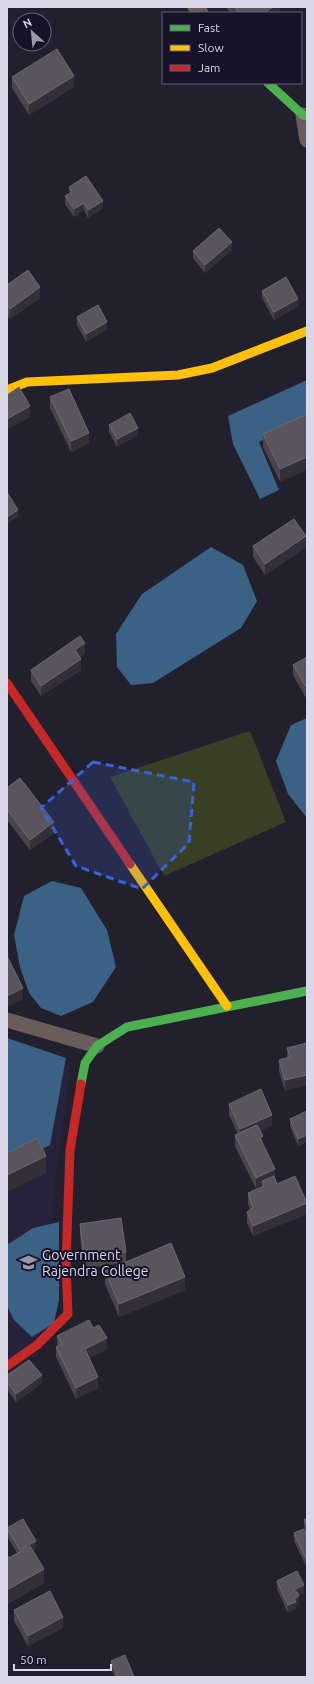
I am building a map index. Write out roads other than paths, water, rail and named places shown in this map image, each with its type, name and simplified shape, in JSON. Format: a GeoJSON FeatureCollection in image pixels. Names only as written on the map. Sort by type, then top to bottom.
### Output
{"type":"FeatureCollection","features":[{"type":"Feature","properties":{"kind":"street"},"geometry":{"type":"LineString","coordinates":[[269,84],[305,116],[307,140]]}},
{"type":"Feature","properties":{"kind":"street"},"geometry":{"type":"LineString","coordinates":[[7,390],[27,382],[178,374],[212,368],[307,331]]}},
{"type":"Feature","properties":{"kind":"street"},"geometry":{"type":"LineString","coordinates":[[7,683],[228,1006]]}},
{"type":"Feature","properties":{"kind":"street"},"geometry":{"type":"LineString","coordinates":[[7,1366],[37,1345],[68,1314],[66,1264],[70,1150],[85,1063],[97,1046],[127,1027],[307,991]]}},
{"type":"Feature","properties":{"kind":"street"},"geometry":{"type":"LineString","coordinates":[[7,1020],[97,1046]]}},
{"type":"Feature","properties":{"kind":"water"},"geometry":{"type":"Polygon","coordinates":[[[307,380],[307,419],[259,442],[279,490],[260,499],[233,444],[228,416],[307,380]]]}},
{"type":"Feature","properties":{"kind":"water"},"geometry":{"type":"Polygon","coordinates":[[[211,547],[243,565],[257,601],[241,628],[153,683],[131,685],[117,667],[116,634],[142,594],[211,547]]]}},
{"type":"Feature","properties":{"kind":"water"},"geometry":{"type":"Polygon","coordinates":[[[307,718],[307,818],[288,794],[276,761],[291,725],[307,718]]]}},
{"type":"Feature","properties":{"kind":"water"},"geometry":{"type":"Polygon","coordinates":[[[52,881],[81,888],[107,930],[116,967],[93,1002],[61,1016],[41,1008],[29,993],[20,967],[14,935],[24,896],[52,881]]]}},
{"type":"Feature","properties":{"kind":"water"},"geometry":{"type":"Polygon","coordinates":[[[7,1038],[66,1058],[50,1145],[7,1168],[7,1038]]]}},
{"type":"Feature","properties":{"kind":"water"},"geometry":{"type":"Polygon","coordinates":[[[59,1222],[59,1300],[54,1323],[32,1337],[14,1320],[7,1306],[7,1245],[33,1228],[59,1222]]]}},
{"type":"Feature","properties":{"kind":"place","name":"Government Rajendra College"},"geometry":{"type":"Point","coordinates":[29,1263]}}]}
